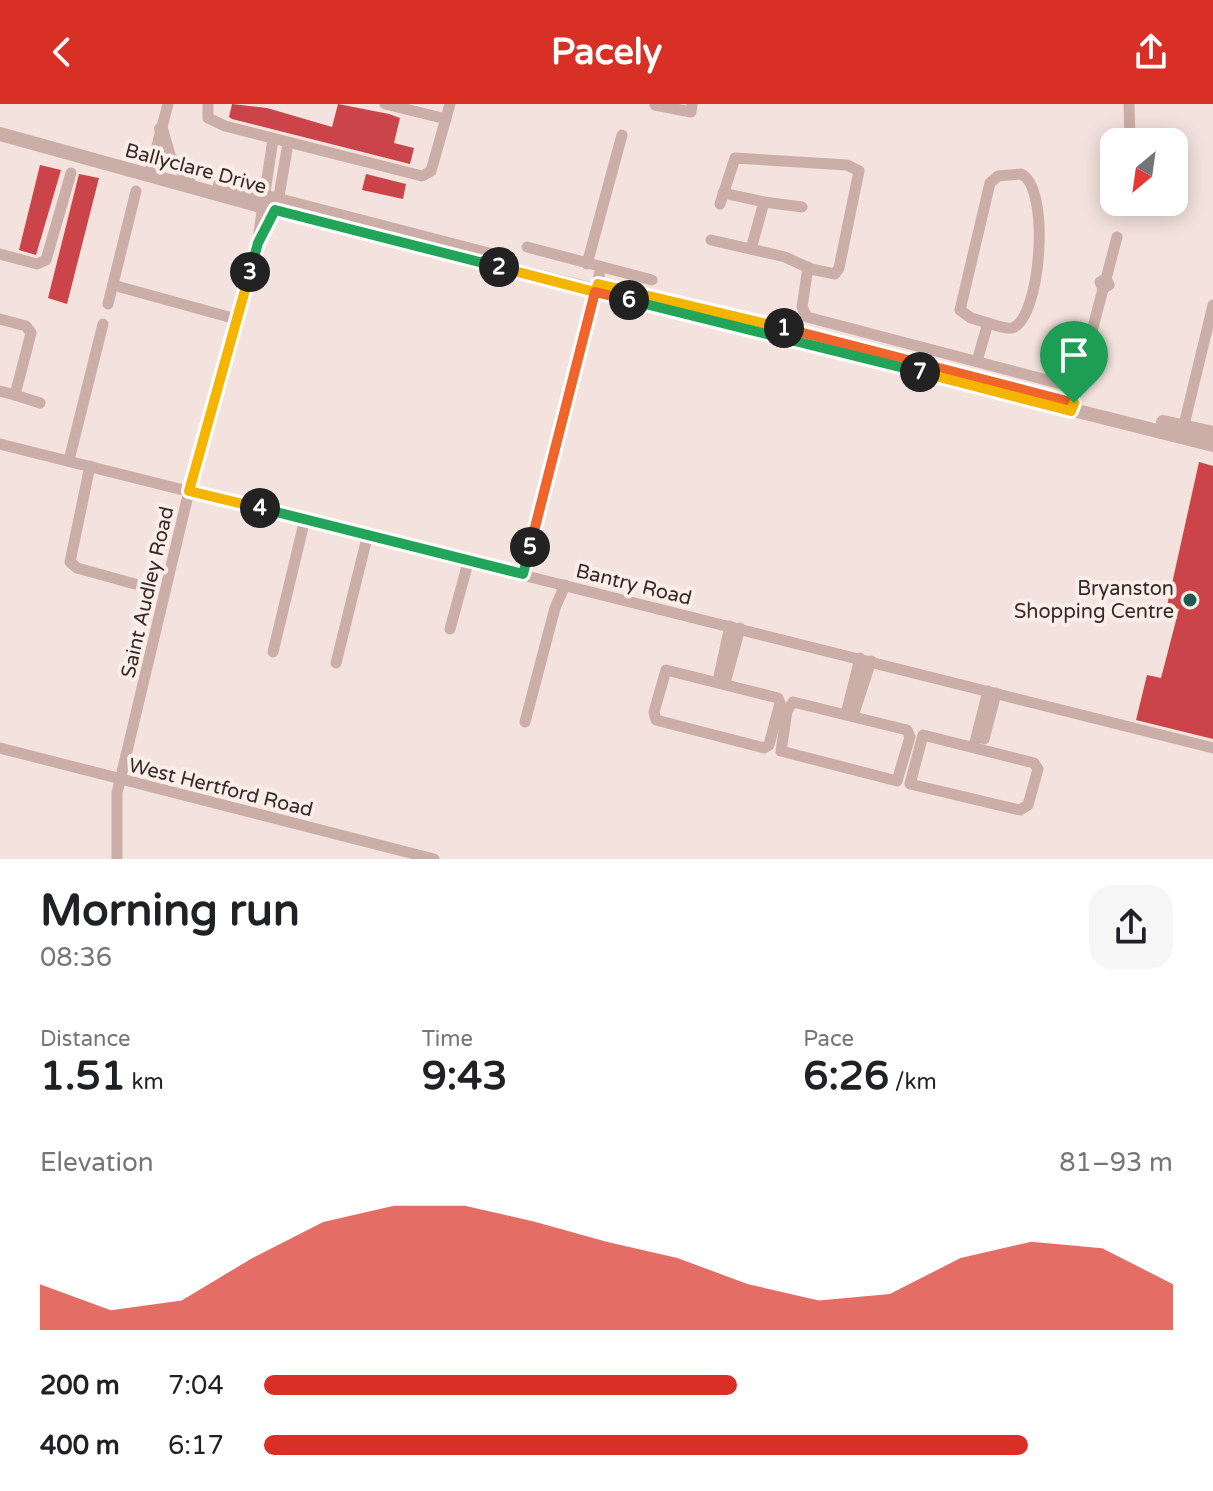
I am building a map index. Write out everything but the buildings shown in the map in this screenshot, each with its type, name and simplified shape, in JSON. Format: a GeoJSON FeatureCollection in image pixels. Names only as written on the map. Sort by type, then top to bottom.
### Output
{"type":"FeatureCollection","features":[{"type":"Feature","properties":{"kind":"street"},"geometry":{"type":"LineString","coordinates":[[150,172],[168,104]]}},
{"type":"Feature","properties":{"kind":"street"},"geometry":{"type":"LineString","coordinates":[[208,104],[207,116],[211,121],[427,176],[450,104]]}},
{"type":"Feature","properties":{"kind":"street"},"geometry":{"type":"LineString","coordinates":[[385,104],[446,119]]}},
{"type":"Feature","properties":{"kind":"street"},"geometry":{"type":"LineString","coordinates":[[655,105],[691,112],[692,104]]}},
{"type":"Feature","properties":{"kind":"street"},"geometry":{"type":"LineString","coordinates":[[1129,104],[1130,128]]}},
{"type":"Feature","properties":{"kind":"street"},"geometry":{"type":"LineString","coordinates":[[161,129],[169,157],[189,177]]}},
{"type":"Feature","properties":{"kind":"street","name":"Ballyclare Drive"},"geometry":{"type":"LineString","coordinates":[[0,134],[596,288],[1074,400],[1182,431],[1213,445]]}},
{"type":"Feature","properties":{"kind":"street"},"geometry":{"type":"LineString","coordinates":[[587,264],[622,135]]}},
{"type":"Feature","properties":{"kind":"street"},"geometry":{"type":"LineString","coordinates":[[269,203],[273,139]]}},
{"type":"Feature","properties":{"kind":"street"},"geometry":{"type":"LineString","coordinates":[[269,203],[288,143]]}},
{"type":"Feature","properties":{"kind":"street"},"geometry":{"type":"LineString","coordinates":[[711,240],[793,259],[832,274],[838,270],[857,168],[735,158],[722,198],[802,207]]}},
{"type":"Feature","properties":{"kind":"street","name":"Ballyclare Drive"},"geometry":{"type":"LineString","coordinates":[[150,172],[189,177],[269,203]]}},
{"type":"Feature","properties":{"kind":"street"},"geometry":{"type":"LineString","coordinates":[[0,254],[37,264],[46,260],[71,173]]}},
{"type":"Feature","properties":{"kind":"street"},"geometry":{"type":"LineString","coordinates":[[1021,174],[1031,182],[1039,214],[1034,282],[1025,313],[1016,326],[1010,329],[988,323],[966,316],[959,305],[990,183],[998,176],[1021,174]]}},
{"type":"Feature","properties":{"kind":"street"},"geometry":{"type":"LineString","coordinates":[[108,304],[136,191]]}},
{"type":"Feature","properties":{"kind":"street"},"geometry":{"type":"LineString","coordinates":[[751,249],[764,202]]}},
{"type":"Feature","properties":{"kind":"street","name":"Saint Audley Road"},"geometry":{"type":"LineString","coordinates":[[117,859],[117,793],[189,491],[269,203]]}},
{"type":"Feature","properties":{"kind":"street"},"geometry":{"type":"LineString","coordinates":[[808,267],[802,307],[807,317],[977,361],[1074,400],[1117,237]]}},
{"type":"Feature","properties":{"kind":"street"},"geometry":{"type":"LineString","coordinates":[[527,247],[652,280]]}},
{"type":"Feature","properties":{"kind":"street"},"geometry":{"type":"LineString","coordinates":[[523,574],[601,268]]}},
{"type":"Feature","properties":{"kind":"street"},"geometry":{"type":"LineString","coordinates":[[113,285],[236,319]]}},
{"type":"Feature","properties":{"kind":"street"},"geometry":{"type":"LineString","coordinates":[[1182,431],[1213,305]]}},
{"type":"Feature","properties":{"kind":"street"},"geometry":{"type":"LineString","coordinates":[[0,319],[26,326],[31,333],[15,395]]}},
{"type":"Feature","properties":{"kind":"street"},"geometry":{"type":"LineString","coordinates":[[977,361],[988,323]]}},
{"type":"Feature","properties":{"kind":"street"},"geometry":{"type":"LineString","coordinates":[[69,460],[103,324]]}},
{"type":"Feature","properties":{"kind":"street"},"geometry":{"type":"LineString","coordinates":[[0,391],[40,403]]}},
{"type":"Feature","properties":{"kind":"street","name":"Ballyclare Drive"},"geometry":{"type":"LineString","coordinates":[[1182,431],[1213,433]]}},
{"type":"Feature","properties":{"kind":"street","name":"Bantry Road"},"geometry":{"type":"LineString","coordinates":[[0,444],[469,559],[1213,748]]}},
{"type":"Feature","properties":{"kind":"street"},"geometry":{"type":"LineString","coordinates":[[90,466],[70,562],[77,568],[135,584]]}},
{"type":"Feature","properties":{"kind":"street"},"geometry":{"type":"LineString","coordinates":[[273,652],[305,519]]}},
{"type":"Feature","properties":{"kind":"street"},"geometry":{"type":"LineString","coordinates":[[336,663],[368,534]]}},
{"type":"Feature","properties":{"kind":"street"},"geometry":{"type":"LineString","coordinates":[[450,629],[469,559]]}},
{"type":"Feature","properties":{"kind":"street"},"geometry":{"type":"LineString","coordinates":[[525,722],[560,584]]}},
{"type":"Feature","properties":{"kind":"street"},"geometry":{"type":"LineString","coordinates":[[721,682],[735,627]]}},
{"type":"Feature","properties":{"kind":"street"},"geometry":{"type":"LineString","coordinates":[[849,715],[865,660]]}},
{"type":"Feature","properties":{"kind":"street"},"geometry":{"type":"LineString","coordinates":[[666,670],[721,682],[780,700],[766,747],[661,723],[654,716],[661,677],[666,670]]}},
{"type":"Feature","properties":{"kind":"street"},"geometry":{"type":"LineString","coordinates":[[978,747],[992,692]]}},
{"type":"Feature","properties":{"kind":"street"},"geometry":{"type":"LineString","coordinates":[[791,703],[849,715],[907,730],[910,737],[897,781],[779,749],[791,703]]}},
{"type":"Feature","properties":{"kind":"street"},"geometry":{"type":"LineString","coordinates":[[923,735],[978,747],[1037,764],[1026,807],[1020,810],[910,784],[923,735]]}},
{"type":"Feature","properties":{"kind":"street","name":"West Hertford Road"},"geometry":{"type":"LineString","coordinates":[[0,748],[434,859]]}},
{"type":"Feature","properties":{"kind":"street"},"geometry":{"type":"LineString","coordinates":[[376,859],[379,845]]}},
{"type":"Feature","properties":{"kind":"place","name":"Bryanston Shopping Centre"},"geometry":{"type":"Point","coordinates":[1190,600]}},
{"type":"Feature","properties":{"kind":"route"},"geometry":{"type":"LineString","coordinates":[[1074,403],[788,329],[598,284],[595,292],[275,210],[258,243],[189,491],[523,574],[595,292],[1071,411],[1074,403]]}}]}
